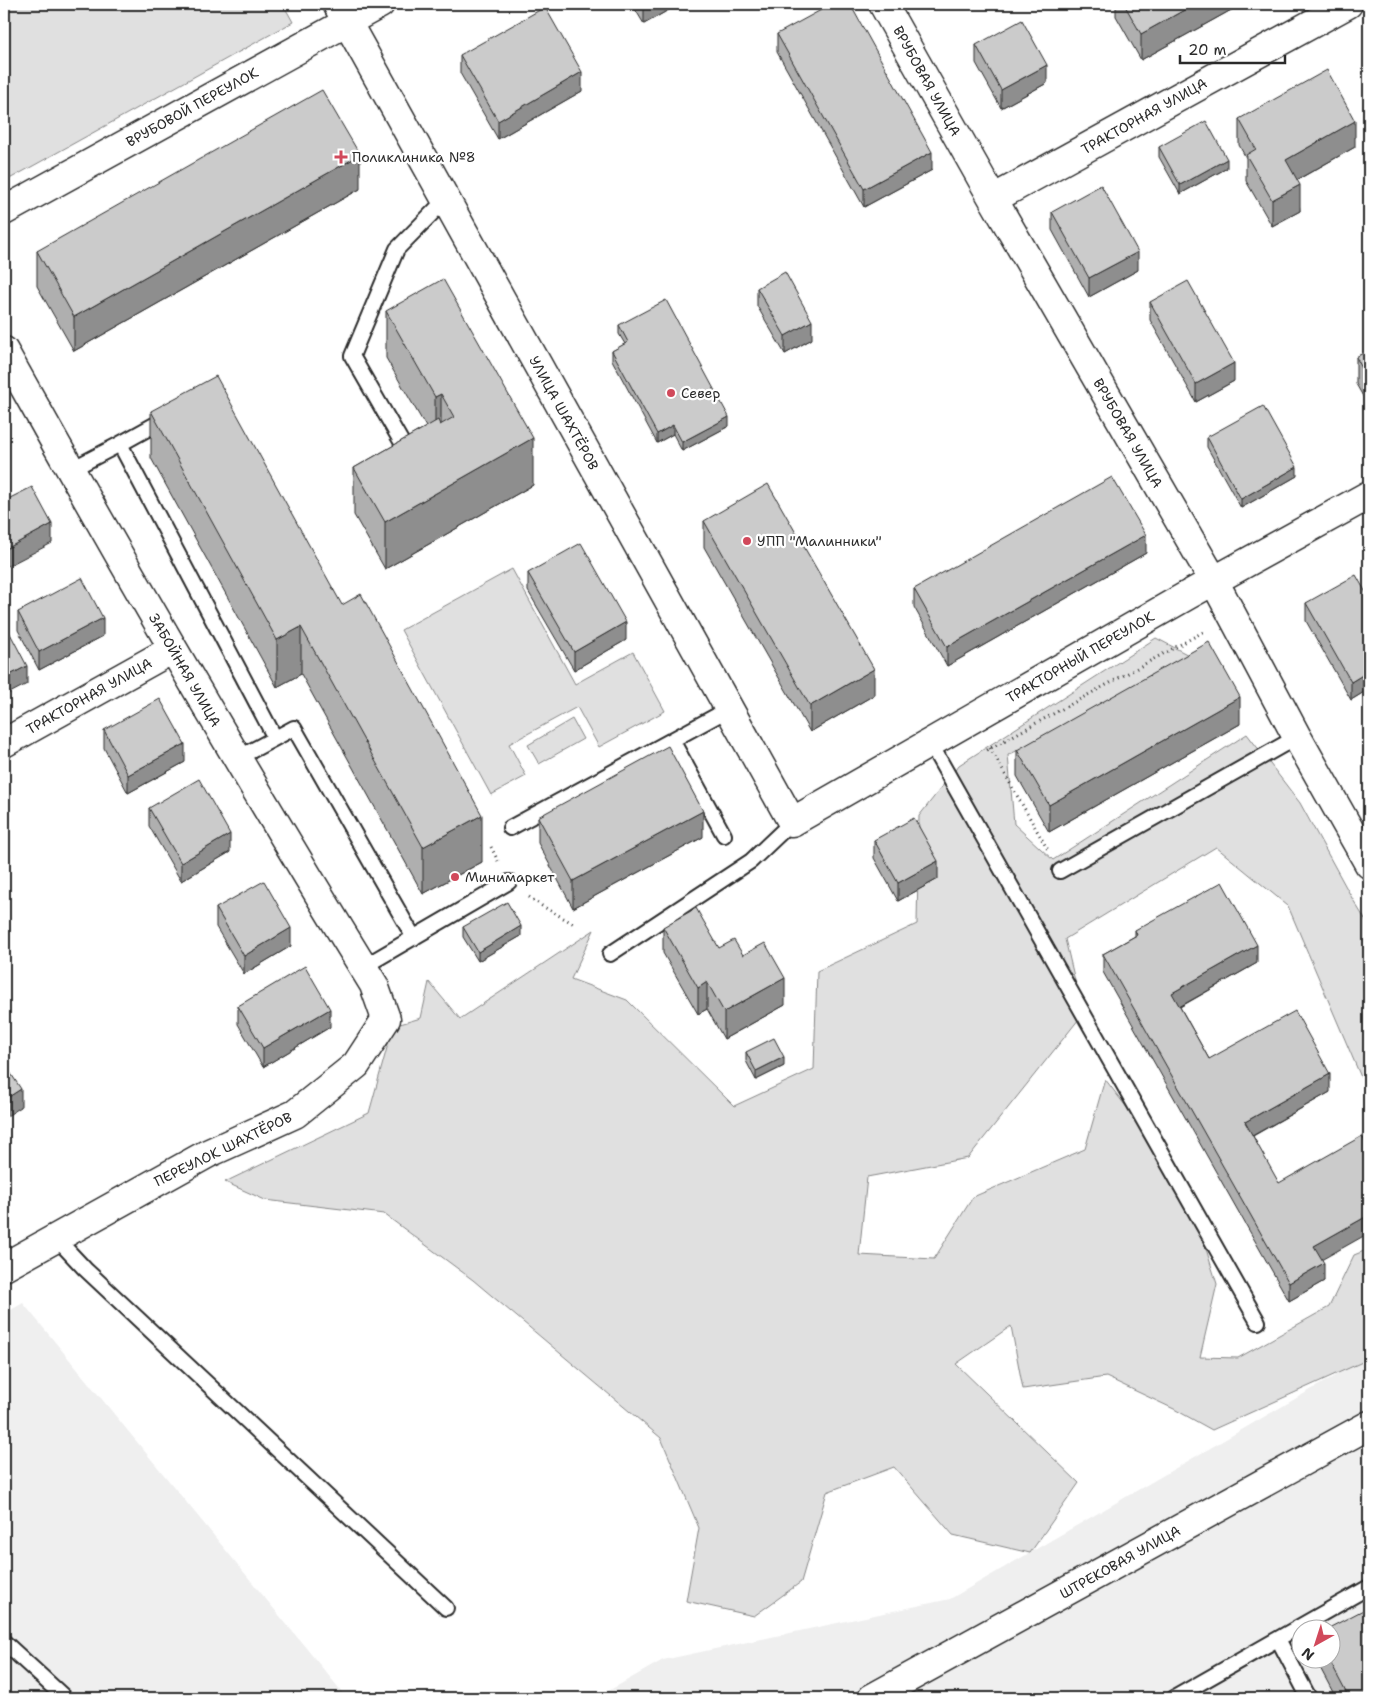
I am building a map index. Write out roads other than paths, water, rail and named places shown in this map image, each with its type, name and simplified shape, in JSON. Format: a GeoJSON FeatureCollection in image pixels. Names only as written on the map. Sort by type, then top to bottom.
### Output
{"type":"FeatureCollection","features":[{"type":"Feature","properties":{"kind":"street","name":"ВРУБОВОЙ ПЕРЕУЛОК"},"geometry":{"type":"LineString","coordinates":[[4,211],[342,13],[380,4]]}},
{"type":"Feature","properties":{"kind":"street","name":"ВРУБОВАЯ УЛИЦА"},"geometry":{"type":"LineString","coordinates":[[883,4],[1214,582],[1369,864]]}},
{"type":"Feature","properties":{"kind":"street","name":"ТРАКТОРНАЯ УЛИЦА"},"geometry":{"type":"LineString","coordinates":[[993,199],[1348,4]]}},
{"type":"Feature","properties":{"kind":"street","name":"УЛИЦА ШАХТЁРОВ"},"geometry":{"type":"LineString","coordinates":[[342,13],[792,822]]}},
{"type":"Feature","properties":{"kind":"street","name":"ЗАБОЙНАЯ УЛИЦА"},"geometry":{"type":"LineString","coordinates":[[4,352],[236,759],[369,976]]}},
{"type":"Feature","properties":{"kind":"street","name":"ТРАКТОРНЫЙ ПЕРЕУЛОК"},"geometry":{"type":"LineString","coordinates":[[792,822],[1188,595],[1369,494]]}},
{"type":"Feature","properties":{"kind":"street","name":"ТРАКТОРНАЯ УЛИЦА"},"geometry":{"type":"LineString","coordinates":[[4,743],[173,649]]}},
{"type":"Feature","properties":{"kind":"street","name":"ПЕРЕУЛОК ШАХТЁРОВ"},"geometry":{"type":"LineString","coordinates":[[4,1267],[207,1154],[295,1114],[356,1065],[386,1019],[369,976]]}},
{"type":"Feature","properties":{"kind":"street","name":"ШТРЕКОВАЯ УЛИЦА"},"geometry":{"type":"LineString","coordinates":[[872,1698],[1369,1425]]}},
{"type":"Feature","properties":{"kind":"lane"},"geometry":{"type":"LineString","coordinates":[[408,455],[352,356],[397,249],[445,200]]}},
{"type":"Feature","properties":{"kind":"lane"},"geometry":{"type":"LineString","coordinates":[[70,470],[178,412]]}},
{"type":"Feature","properties":{"kind":"lane"},"geometry":{"type":"LineString","coordinates":[[120,444],[275,738]]}},
{"type":"Feature","properties":{"kind":"lane"},"geometry":{"type":"LineString","coordinates":[[510,828],[729,709]]}},
{"type":"Feature","properties":{"kind":"lane"},"geometry":{"type":"LineString","coordinates":[[236,759],[294,728],[414,938]]}},
{"type":"Feature","properties":{"kind":"lane"},"geometry":{"type":"LineString","coordinates":[[1060,871],[1297,736]]}},
{"type":"Feature","properties":{"kind":"lane"},"geometry":{"type":"LineString","coordinates":[[672,740],[724,835]]}},
{"type":"Feature","properties":{"kind":"lane"},"geometry":{"type":"LineString","coordinates":[[930,744],[1258,1322]]}},
{"type":"Feature","properties":{"kind":"lane"},"geometry":{"type":"LineString","coordinates":[[610,954],[751,861],[792,822]]}},
{"type":"Feature","properties":{"kind":"lane"},"geometry":{"type":"LineString","coordinates":[[369,976],[414,938],[510,882]]}},
{"type":"Feature","properties":{"kind":"lane"},"geometry":{"type":"LineString","coordinates":[[56,1238],[85,1270],[446,1608]]}},
{"type":"Feature","properties":{"kind":"lane"},"geometry":{"type":"LineString","coordinates":[[1174,1698],[1369,1587]]}},
{"type":"Feature","properties":{"kind":"lane"},"geometry":{"type":"LineString","coordinates":[[1278,1640],[1309,1698]]}},
{"type":"Feature","properties":{"kind":"lane"},"geometry":{"type":"LineString","coordinates":[[4,1642],[65,1698]]}},
{"type":"Feature","properties":{"kind":"place","name":"Поликлиника №8"},"geometry":{"type":"Point","coordinates":[341,157]}},
{"type":"Feature","properties":{"kind":"place","name":"Север"},"geometry":{"type":"Point","coordinates":[671,393]}},
{"type":"Feature","properties":{"kind":"place","name":"УПП \"Малинники\""},"geometry":{"type":"Point","coordinates":[747,541]}},
{"type":"Feature","properties":{"kind":"place","name":"Минимаркет"},"geometry":{"type":"Point","coordinates":[455,877]}}]}
